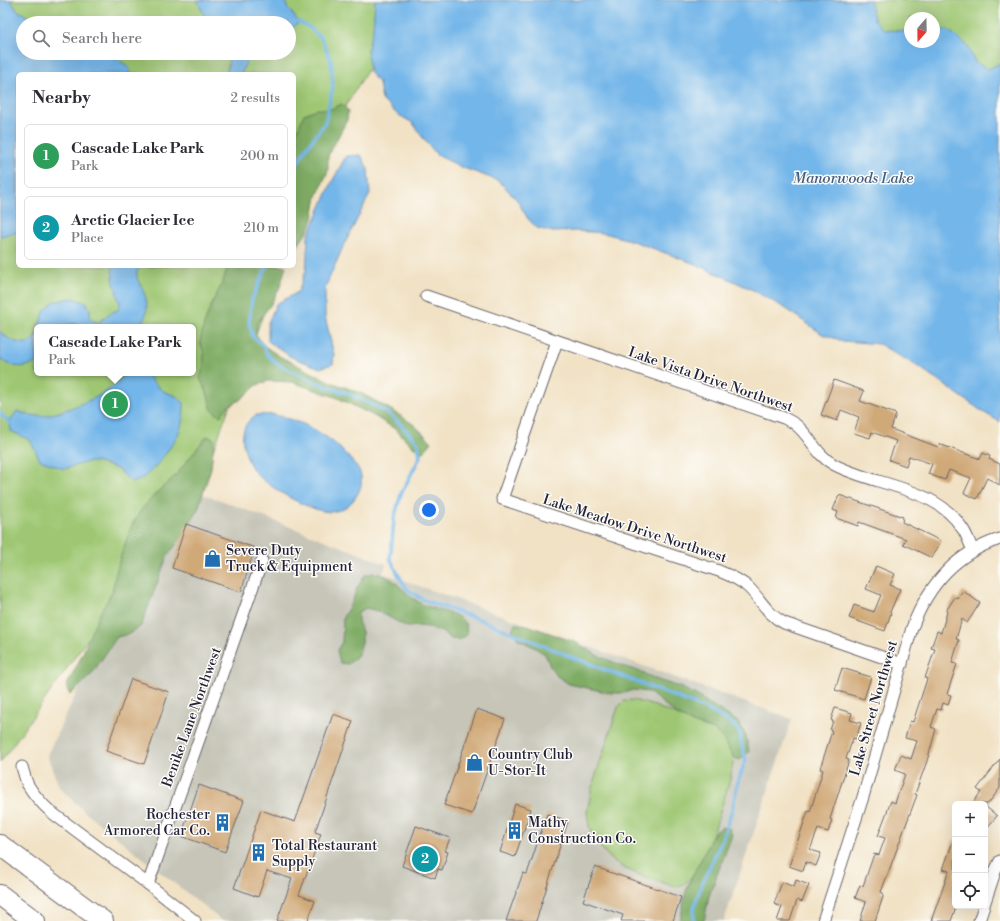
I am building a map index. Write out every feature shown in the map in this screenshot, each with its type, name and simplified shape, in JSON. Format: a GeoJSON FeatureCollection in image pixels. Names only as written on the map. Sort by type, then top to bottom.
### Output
{"type":"FeatureCollection","features":[{"type":"Feature","properties":{"kind":"highway"},"geometry":{"type":"LineString","coordinates":[[0,845],[103,921]]}},
{"type":"Feature","properties":{"kind":"highway"},"geometry":{"type":"LineString","coordinates":[[0,895],[34,921]]}},
{"type":"Feature","properties":{"kind":"street","name":"Lake Vista Drive Northwest"},"geometry":{"type":"LineString","coordinates":[[426,296],[784,418],[795,424],[820,454],[831,463],[844,470],[925,497],[940,505],[953,516],[962,528],[973,550]]}},
{"type":"Feature","properties":{"kind":"street","name":"Lake Meadow Drive Northwest"},"geometry":{"type":"LineString","coordinates":[[557,341],[502,500],[719,571],[748,587],[769,612],[778,620],[902,664]]}},
{"type":"Feature","properties":{"kind":"street","name":"Lake Street Northwest"},"geometry":{"type":"LineString","coordinates":[[823,921],[863,797],[918,612],[925,598],[934,586],[956,562],[973,550],[1000,539]]}},
{"type":"Feature","properties":{"kind":"street","name":"Benike Lane Northwest"},"geometry":{"type":"LineString","coordinates":[[148,884],[262,562]]}},
{"type":"Feature","properties":{"kind":"street"},"geometry":{"type":"LineString","coordinates":[[22,767],[33,793],[51,812],[195,921]]}},
{"type":"Feature","properties":{"kind":"street"},"geometry":{"type":"LineString","coordinates":[[988,893],[1000,861]]}},
{"type":"Feature","properties":{"kind":"street"},"geometry":{"type":"LineString","coordinates":[[979,921],[983,909]]}},
{"type":"Feature","properties":{"kind":"shaded area"},"geometry":{"type":"Polygon","coordinates":[[[193,491],[223,501],[386,564],[383,573],[792,719],[724,921],[222,921],[85,812],[59,787],[47,755],[131,578],[193,491]]]}},
{"type":"Feature","properties":{"kind":"green space"},"geometry":{"type":"Polygon","coordinates":[[[0,0],[411,0],[329,133],[296,224],[296,72],[16,72],[16,268],[280,268],[205,473],[0,763],[0,0]]]}},
{"type":"Feature","properties":{"kind":"green space"},"geometry":{"type":"Polygon","coordinates":[[[790,0],[1000,0],[1000,78],[919,48],[940,48],[940,12],[904,12],[904,42],[790,0]]]}},
{"type":"Feature","properties":{"kind":"green space"},"geometry":{"type":"Polygon","coordinates":[[[342,104],[348,111],[347,120],[328,156],[328,171],[317,196],[313,219],[308,231],[296,248],[296,132],[304,114],[316,109],[331,109],[342,104]]]}},
{"type":"Feature","properties":{"kind":"green space"},"geometry":{"type":"Polygon","coordinates":[[[227,268],[285,268],[280,287],[271,304],[257,323],[256,334],[263,345],[279,356],[331,382],[361,393],[393,411],[413,424],[432,442],[423,453],[413,447],[395,429],[374,416],[338,398],[292,382],[268,381],[257,385],[240,400],[227,407],[221,416],[214,412],[200,379],[204,354],[200,342],[204,324],[212,303],[222,284],[227,268]]]}},
{"type":"Feature","properties":{"kind":"green space"},"geometry":{"type":"Polygon","coordinates":[[[207,436],[214,439],[211,468],[198,509],[183,535],[167,557],[141,626],[129,634],[117,637],[91,675],[70,695],[66,687],[83,653],[101,611],[112,592],[123,549],[133,523],[141,510],[157,492],[175,476],[207,436]]]}},
{"type":"Feature","properties":{"kind":"green space"},"geometry":{"type":"Polygon","coordinates":[[[373,573],[381,574],[392,580],[411,597],[422,604],[458,617],[466,625],[467,635],[459,640],[451,639],[442,632],[428,627],[407,627],[378,611],[366,608],[358,612],[358,621],[362,632],[360,650],[355,659],[348,664],[340,663],[337,650],[342,642],[343,617],[365,575],[373,573]]]}},
{"type":"Feature","properties":{"kind":"green space"},"geometry":{"type":"Polygon","coordinates":[[[515,624],[527,625],[575,642],[597,655],[658,680],[680,687],[696,695],[738,722],[746,736],[749,752],[740,760],[734,758],[723,738],[714,730],[693,723],[677,715],[649,692],[633,690],[623,693],[611,693],[569,684],[557,676],[550,666],[545,654],[518,639],[512,630],[515,624]]]}},
{"type":"Feature","properties":{"kind":"green space"},"geometry":{"type":"Polygon","coordinates":[[[633,700],[652,705],[693,723],[714,730],[723,738],[734,758],[730,780],[713,834],[692,876],[685,884],[677,887],[644,877],[624,868],[612,860],[594,840],[589,826],[587,812],[592,787],[618,707],[624,701],[633,700]]]}},
{"type":"Feature","properties":{"kind":"green space"},"geometry":{"type":"Polygon","coordinates":[[[722,827],[730,829],[732,835],[709,896],[704,921],[680,921],[686,891],[692,876],[713,834],[722,827]]]}},
{"type":"Feature","properties":{"kind":"water"},"geometry":{"type":"Polygon","coordinates":[[[0,0],[11,0],[16,9],[27,16],[16,16],[16,60],[119,60],[129,67],[130,72],[16,72],[16,232],[0,236],[0,0]]]}},
{"type":"Feature","properties":{"kind":"water"},"geometry":{"type":"Polygon","coordinates":[[[197,0],[285,0],[287,7],[294,16],[205,16],[197,0]]]}},
{"type":"Feature","properties":{"kind":"water","name":"Manorwoods Lake"},"geometry":{"type":"Polygon","coordinates":[[[375,0],[870,0],[874,19],[884,30],[904,31],[904,48],[940,48],[940,30],[948,30],[967,45],[975,62],[988,69],[1000,63],[1000,422],[983,412],[922,369],[879,344],[843,341],[822,334],[785,308],[751,289],[698,265],[633,241],[604,233],[574,231],[553,232],[537,228],[528,219],[517,200],[499,181],[461,167],[437,155],[413,123],[397,114],[382,100],[379,83],[370,73],[367,51],[373,29],[375,0]]]}},
{"type":"Feature","properties":{"kind":"water"},"geometry":{"type":"Polygon","coordinates":[[[228,60],[247,60],[242,72],[226,72],[228,60]]]}},
{"type":"Feature","properties":{"kind":"water"},"geometry":{"type":"Polygon","coordinates":[[[361,155],[368,169],[370,194],[343,247],[325,288],[325,316],[334,355],[333,364],[320,368],[291,357],[268,341],[268,323],[276,304],[298,292],[306,270],[308,236],[333,180],[346,156],[361,155]]]}},
{"type":"Feature","properties":{"kind":"water"},"geometry":{"type":"Polygon","coordinates":[[[113,268],[141,268],[137,271],[137,276],[147,304],[146,314],[141,324],[39,324],[45,310],[54,302],[71,298],[86,302],[90,310],[90,319],[98,323],[110,313],[118,310],[120,304],[113,268]]]}},
{"type":"Feature","properties":{"kind":"water"},"geometry":{"type":"Polygon","coordinates":[[[0,331],[13,341],[21,343],[29,343],[34,338],[34,364],[22,367],[13,366],[0,358],[0,331]]]}},
{"type":"Feature","properties":{"kind":"water"},"geometry":{"type":"Polygon","coordinates":[[[124,376],[149,376],[163,391],[176,396],[184,403],[181,427],[173,443],[155,467],[136,481],[131,482],[120,471],[113,467],[95,462],[88,462],[64,469],[40,460],[30,440],[11,431],[11,420],[17,411],[35,416],[49,415],[87,401],[113,386],[124,376]]]}},
{"type":"Feature","properties":{"kind":"water"},"geometry":{"type":"Polygon","coordinates":[[[256,415],[275,415],[297,421],[317,431],[336,444],[355,465],[360,473],[361,486],[353,501],[339,510],[327,512],[304,505],[292,499],[260,477],[248,461],[243,443],[245,427],[249,420],[256,415]]]}},
{"type":"Feature","properties":{"kind":"building"},"geometry":{"type":"Polygon","coordinates":[[[834,380],[864,391],[860,401],[896,414],[891,429],[938,447],[939,444],[980,459],[983,453],[990,456],[989,459],[1000,464],[1000,485],[987,478],[977,499],[964,493],[971,478],[949,470],[945,480],[928,474],[932,464],[909,456],[906,466],[889,460],[896,441],[872,432],[870,438],[854,433],[859,417],[841,410],[837,421],[821,415],[834,380]]]}},
{"type":"Feature","properties":{"kind":"building"},"geometry":{"type":"Polygon","coordinates":[[[839,495],[903,517],[902,522],[941,541],[932,558],[903,544],[906,539],[859,522],[858,526],[836,518],[838,512],[833,510],[839,495]]]}},
{"type":"Feature","properties":{"kind":"building","name":"Severe Duty Truck & Equipment"},"geometry":{"type":"Polygon","coordinates":[[[186,524],[255,548],[241,592],[172,568],[186,524]]]}},
{"type":"Feature","properties":{"kind":"building"},"geometry":{"type":"Polygon","coordinates":[[[876,566],[895,574],[890,585],[900,589],[890,612],[891,613],[885,631],[849,618],[854,605],[874,612],[881,595],[866,589],[876,566]]]}},
{"type":"Feature","properties":{"kind":"building"},"geometry":{"type":"Polygon","coordinates":[[[963,591],[980,603],[967,623],[962,619],[956,639],[959,640],[952,663],[957,664],[947,694],[951,695],[948,705],[943,703],[941,710],[937,709],[931,727],[936,729],[927,761],[915,794],[917,795],[881,892],[884,894],[875,921],[860,921],[866,902],[855,898],[860,885],[863,886],[874,854],[879,855],[885,838],[878,836],[891,801],[895,803],[905,774],[895,770],[901,755],[911,759],[917,741],[905,738],[910,721],[913,722],[927,679],[925,678],[935,649],[931,648],[937,631],[941,633],[946,611],[955,597],[958,599],[963,591]]]}},
{"type":"Feature","properties":{"kind":"building"},"geometry":{"type":"Polygon","coordinates":[[[842,668],[871,677],[864,699],[835,690],[842,668]]]}},
{"type":"Feature","properties":{"kind":"building"},"geometry":{"type":"Polygon","coordinates":[[[131,679],[169,692],[144,764],[106,751],[131,679]]]}},
{"type":"Feature","properties":{"kind":"building"},"geometry":{"type":"Polygon","coordinates":[[[835,708],[852,713],[850,720],[861,723],[856,739],[853,738],[846,759],[849,760],[830,819],[832,820],[828,832],[818,829],[810,850],[821,853],[816,866],[806,862],[803,871],[789,866],[808,811],[810,812],[823,770],[820,769],[832,731],[830,730],[833,721],[831,720],[835,708]]]}},
{"type":"Feature","properties":{"kind":"building","name":"Country Club U-Stor-It"},"geometry":{"type":"Polygon","coordinates":[[[477,709],[505,719],[472,814],[444,805],[477,709]]]}},
{"type":"Feature","properties":{"kind":"building"},"geometry":{"type":"Polygon","coordinates":[[[333,714],[353,721],[315,832],[321,834],[299,895],[315,901],[308,921],[277,921],[292,879],[267,871],[258,897],[234,888],[261,810],[295,822],[333,714]]]}},
{"type":"Feature","properties":{"kind":"building"},"geometry":{"type":"Polygon","coordinates":[[[1000,759],[1000,788],[988,804],[988,801],[974,801],[981,792],[977,789],[1000,759]]]}},
{"type":"Feature","properties":{"kind":"building"},"geometry":{"type":"Polygon","coordinates":[[[199,785],[244,801],[225,852],[181,836],[199,785]]]}},
{"type":"Feature","properties":{"kind":"building","name":"Mathy Construction Co."},"geometry":{"type":"Polygon","coordinates":[[[515,804],[531,809],[515,857],[500,852],[515,804]]]}},
{"type":"Feature","properties":{"kind":"building"},"geometry":{"type":"Polygon","coordinates":[[[988,808],[997,816],[988,826],[988,808]]]}},
{"type":"Feature","properties":{"kind":"building"},"geometry":{"type":"Polygon","coordinates":[[[547,814],[568,821],[536,921],[506,921],[523,873],[527,874],[547,814]]]}},
{"type":"Feature","properties":{"kind":"building"},"geometry":{"type":"Polygon","coordinates":[[[416,826],[450,838],[445,851],[448,852],[442,870],[438,869],[435,878],[402,866],[416,826]]]}},
{"type":"Feature","properties":{"kind":"building"},"geometry":{"type":"Polygon","coordinates":[[[952,844],[952,909],[955,910],[951,921],[931,921],[949,871],[943,869],[952,844]]]}},
{"type":"Feature","properties":{"kind":"building"},"geometry":{"type":"Polygon","coordinates":[[[595,867],[681,897],[673,921],[621,921],[623,915],[583,901],[595,867]]]}},
{"type":"Feature","properties":{"kind":"building"},"geometry":{"type":"Polygon","coordinates":[[[796,880],[809,885],[802,902],[797,900],[790,921],[777,921],[782,907],[774,904],[782,882],[794,887],[796,880]]]}},
{"type":"Feature","properties":{"kind":"waterway"},"geometry":{"type":"LineString","coordinates":[[296,166],[305,150],[325,123],[333,86],[331,60],[321,38],[309,27],[299,22]]}},
{"type":"Feature","properties":{"kind":"waterway"},"geometry":{"type":"LineString","coordinates":[[266,268],[252,299],[249,323],[253,337],[263,345],[267,354],[275,362],[285,368],[329,388],[347,393],[385,411],[418,443],[420,457],[401,494],[394,519],[390,558],[407,589],[420,598],[434,604],[476,618],[708,710],[733,724],[740,733],[741,743],[746,759],[721,843],[703,881],[694,907],[694,921]]}},
{"type":"Feature","properties":{"kind":"waterway"},"geometry":{"type":"LineString","coordinates":[[0,413],[10,423]]}},
{"type":"Feature","properties":{"kind":"place","name":"Cascade Lake Park"},"geometry":{"type":"Point","coordinates":[115,404]}},
{"type":"Feature","properties":{"kind":"place","name":"Severe Duty Truck & Equipment"},"geometry":{"type":"Point","coordinates":[213,558]}},
{"type":"Feature","properties":{"kind":"place","name":"Country Club U-Stor-It"},"geometry":{"type":"Point","coordinates":[475,762]}},
{"type":"Feature","properties":{"kind":"place","name":"Rochester Armored Car Co."},"geometry":{"type":"Point","coordinates":[223,822]}},
{"type":"Feature","properties":{"kind":"place","name":"Mathy Construction Co."},"geometry":{"type":"Point","coordinates":[515,830]}},
{"type":"Feature","properties":{"kind":"place","name":"Total Restaurant Supply"},"geometry":{"type":"Point","coordinates":[259,853]}},
{"type":"Feature","properties":{"kind":"place","name":"Arctic Glacier Ice"},"geometry":{"type":"Point","coordinates":[425,859]}}]}
